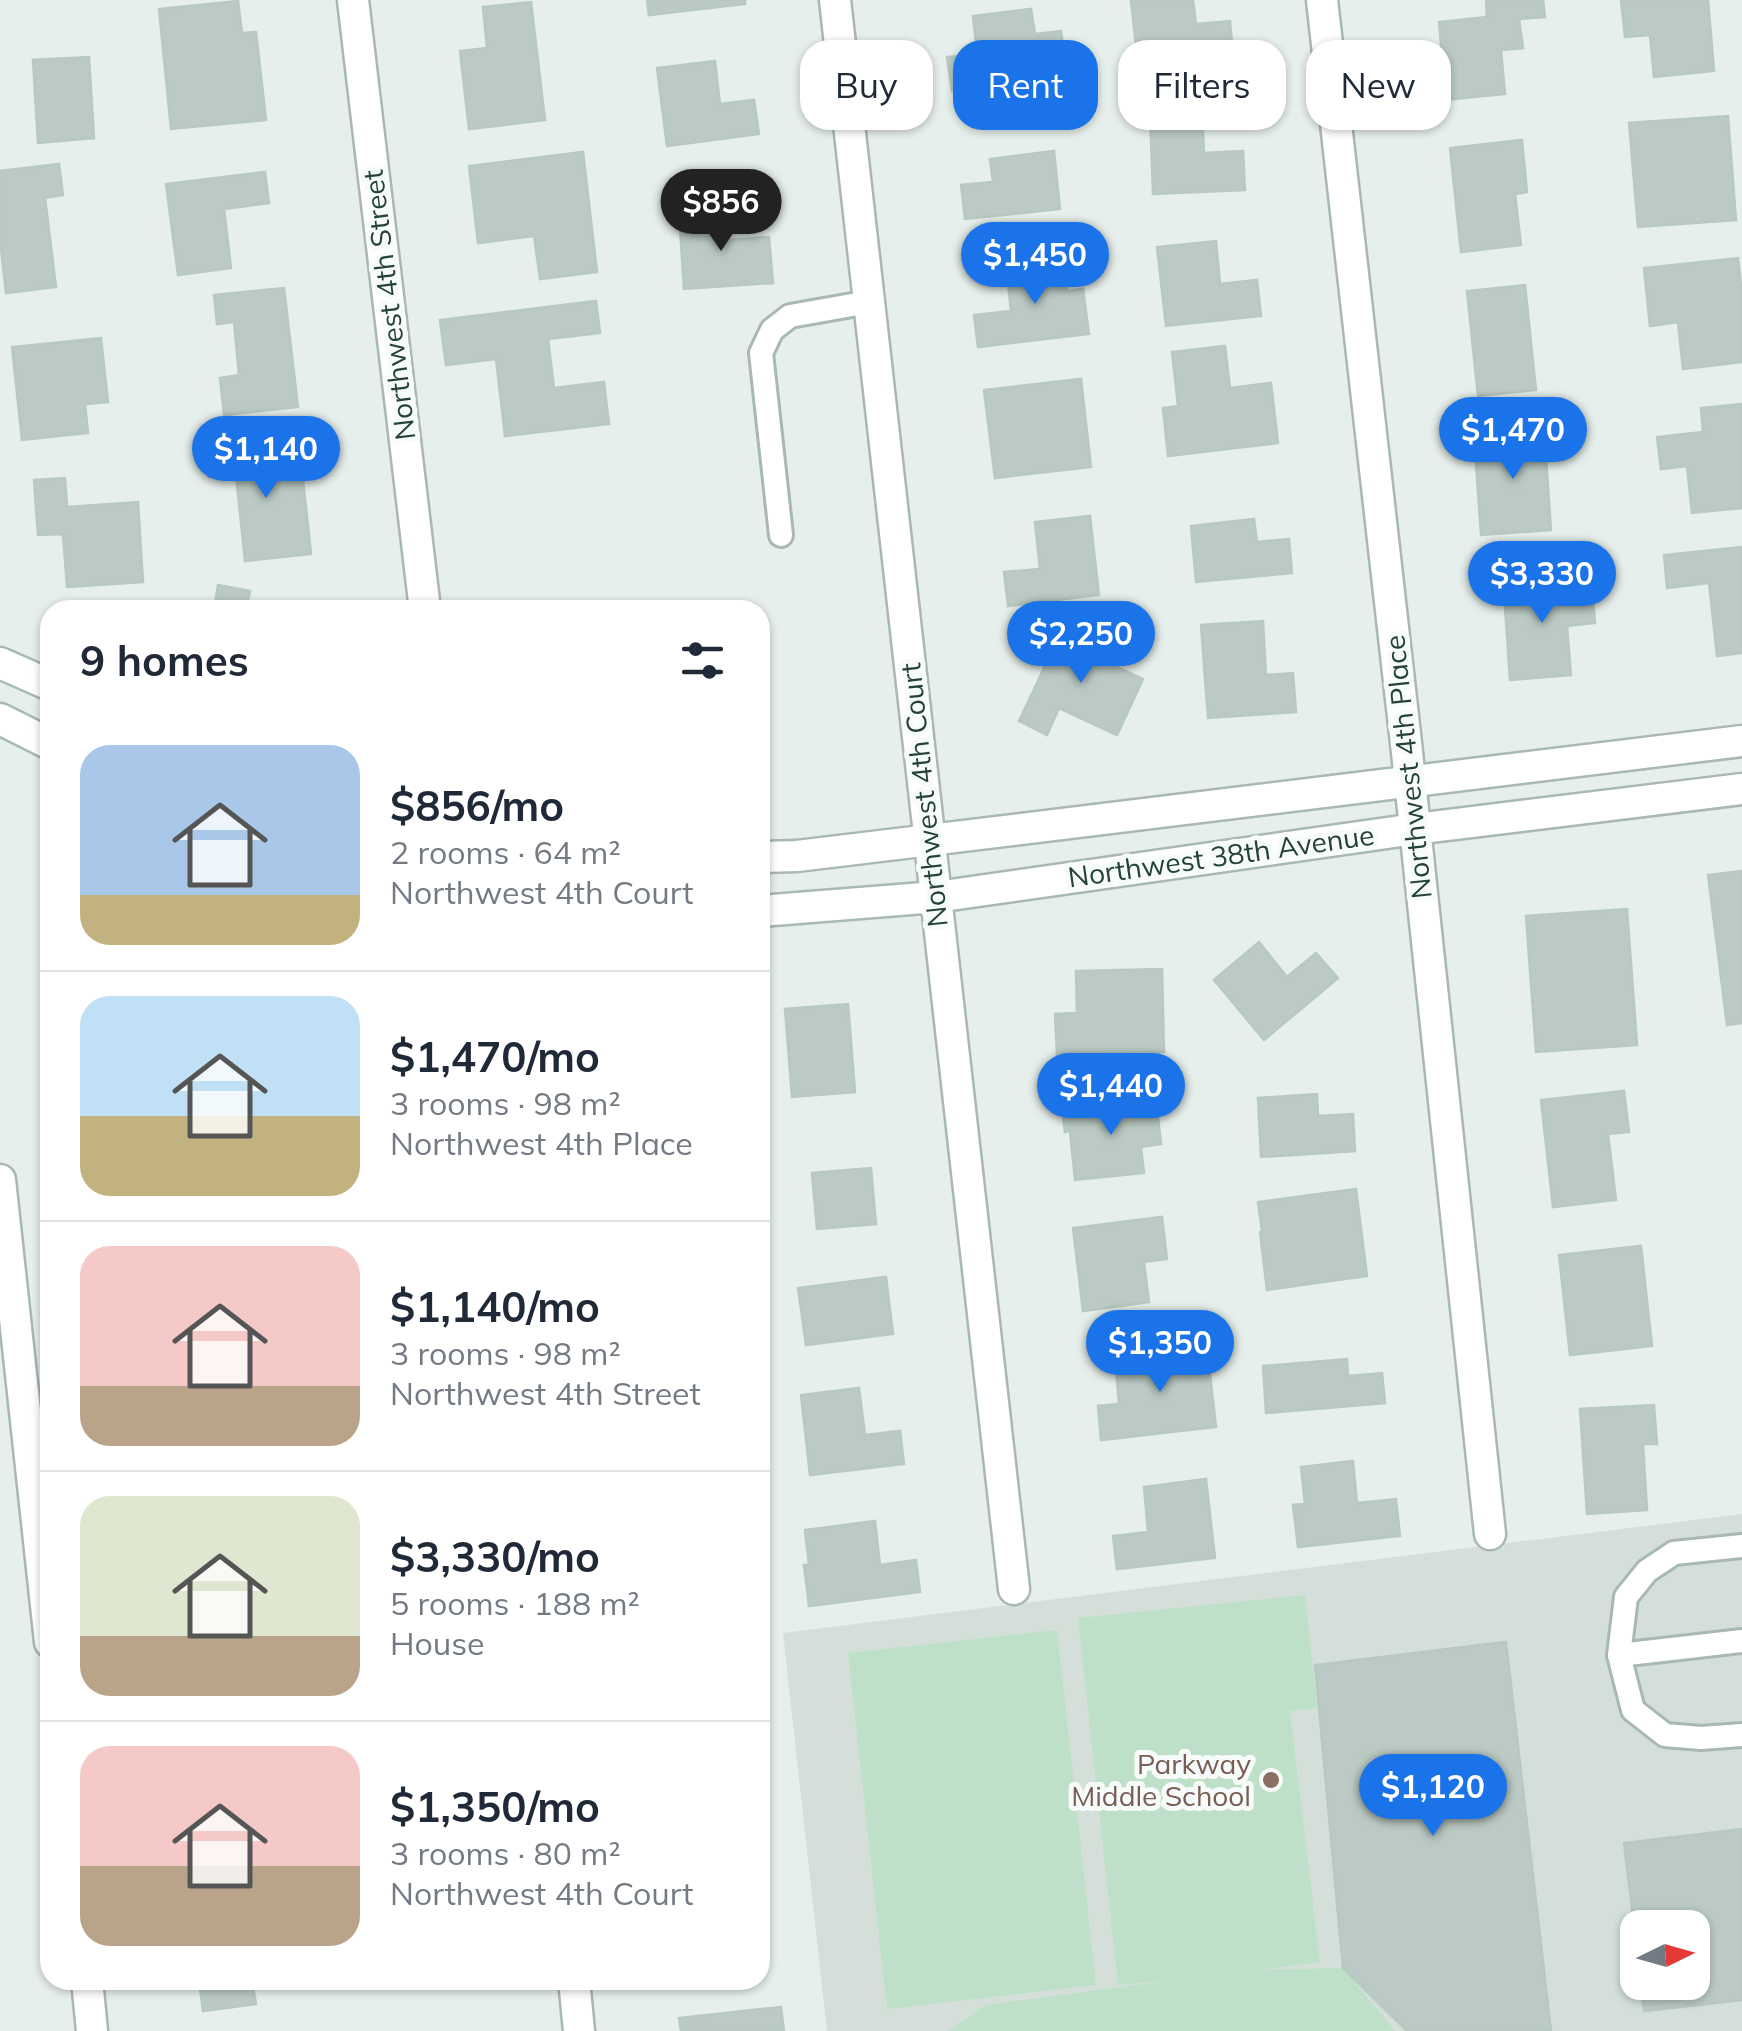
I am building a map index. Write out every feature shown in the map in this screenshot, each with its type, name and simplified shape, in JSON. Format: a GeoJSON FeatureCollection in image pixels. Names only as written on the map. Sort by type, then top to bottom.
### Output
{"type":"FeatureCollection","features":[{"type":"Feature","properties":{"kind":"street","name":"Northwest 4th Street"},"geometry":{"type":"LineString","coordinates":[[354,0],[424,600]]}},
{"type":"Feature","properties":{"kind":"street","name":"Northwest 4th Court"},"geometry":{"type":"LineString","coordinates":[[835,0],[1014,1589]]}},
{"type":"Feature","properties":{"kind":"street","name":"Northwest 4th Place"},"geometry":{"type":"LineString","coordinates":[[1322,0],[1416,829],[1490,1534]]}},
{"type":"Feature","properties":{"kind":"street"},"geometry":{"type":"LineString","coordinates":[[0,663],[40,681]]}},
{"type":"Feature","properties":{"kind":"street"},"geometry":{"type":"LineString","coordinates":[[0,720],[40,739]]}},
{"type":"Feature","properties":{"kind":"street","name":"Northwest 38th Avenue"},"geometry":{"type":"LineString","coordinates":[[770,857],[1742,742]]}},
{"type":"Feature","properties":{"kind":"street","name":"Northwest 38th Avenue"},"geometry":{"type":"LineString","coordinates":[[770,910],[936,896],[1416,829],[1742,789]]}},
{"type":"Feature","properties":{"kind":"street"},"geometry":{"type":"LineString","coordinates":[[0,1180],[40,1550]]}},
{"type":"Feature","properties":{"kind":"street"},"geometry":{"type":"LineString","coordinates":[[87,1990],[92,2031]]}},
{"type":"Feature","properties":{"kind":"street"},"geometry":{"type":"LineString","coordinates":[[575,1990],[580,2031]]}},
{"type":"Feature","properties":{"kind":"lane"},"geometry":{"type":"LineString","coordinates":[[780,535],[761,353],[772,330],[790,316],[869,302]]}},
{"type":"Feature","properties":{"kind":"lane"},"geometry":{"type":"LineString","coordinates":[[1742,1546],[1674,1553],[1647,1571],[1626,1597],[1620,1654],[1633,1710],[1665,1735],[1742,1735]]}},
{"type":"Feature","properties":{"kind":"lane"},"geometry":{"type":"LineString","coordinates":[[1620,1654],[1742,1640]]}},
{"type":"Feature","properties":{"kind":"shaded area","name":"Parkway Middle School"},"geometry":{"type":"Polygon","coordinates":[[[1742,1514],[1742,2031],[827,2031],[783,1633],[1742,1514]]]}},
{"type":"Feature","properties":{"kind":"green space"},"geometry":{"type":"Polygon","coordinates":[[[1305,1595],[1317,1708],[1290,1711],[1320,1962],[1258,1970],[1343,1968],[1395,2031],[949,2031],[985,2005],[1175,1980],[1118,1985],[1078,1618],[1305,1595]]]}},
{"type":"Feature","properties":{"kind":"green space"},"geometry":{"type":"Polygon","coordinates":[[[1057,1630],[1096,1985],[887,2009],[848,1653],[1057,1630]]]}},
{"type":"Feature","properties":{"kind":"building"},"geometry":{"type":"Polygon","coordinates":[[[647,0],[745,0],[745,4],[649,15],[647,0]]]}},
{"type":"Feature","properties":{"kind":"building"},"geometry":{"type":"Polygon","coordinates":[[[1131,0],[1193,0],[1196,24],[1230,21],[1232,40],[1135,40],[1131,0]]]}},
{"type":"Feature","properties":{"kind":"building"},"geometry":{"type":"Polygon","coordinates":[[[1486,0],[1543,0],[1545,17],[1519,19],[1523,48],[1501,50],[1505,94],[1451,99],[1451,40],[1441,40],[1439,22],[1487,17],[1486,0]]]}},
{"type":"Feature","properties":{"kind":"building"},"geometry":{"type":"Polygon","coordinates":[[[1621,0],[1708,0],[1714,71],[1654,77],[1650,35],[1625,37],[1621,0]]]}},
{"type":"Feature","properties":{"kind":"building"},"geometry":{"type":"Polygon","coordinates":[[[238,1],[242,33],[256,32],[266,120],[171,129],[159,9],[238,1]]]}},
{"type":"Feature","properties":{"kind":"building"},"geometry":{"type":"Polygon","coordinates":[[[531,2],[545,120],[469,129],[460,51],[487,48],[483,7],[531,2]]]}},
{"type":"Feature","properties":{"kind":"building"},"geometry":{"type":"Polygon","coordinates":[[[1031,9],[1035,34],[1061,31],[1062,40],[976,40],[973,16],[1031,9]]]}},
{"type":"Feature","properties":{"kind":"building"},"geometry":{"type":"Polygon","coordinates":[[[953,56],[953,91],[952,91],[947,57],[953,56]]]}},
{"type":"Feature","properties":{"kind":"building"},"geometry":{"type":"Polygon","coordinates":[[[89,57],[94,138],[38,143],[33,60],[89,57]]]}},
{"type":"Feature","properties":{"kind":"building"},"geometry":{"type":"Polygon","coordinates":[[[715,61],[720,104],[754,100],[759,134],[667,146],[657,68],[715,61]]]}},
{"type":"Feature","properties":{"kind":"building"},"geometry":{"type":"Polygon","coordinates":[[[1728,116],[1736,220],[1638,227],[1629,123],[1728,116]]]}},
{"type":"Feature","properties":{"kind":"building"},"geometry":{"type":"Polygon","coordinates":[[[1151,130],[1203,130],[1204,153],[1243,151],[1245,190],[1153,194],[1151,130]]]}},
{"type":"Feature","properties":{"kind":"building"},"geometry":{"type":"Polygon","coordinates":[[[1522,140],[1527,192],[1515,194],[1521,245],[1461,252],[1450,148],[1522,140]]]}},
{"type":"Feature","properties":{"kind":"building"},"geometry":{"type":"Polygon","coordinates":[[[1054,151],[1060,209],[965,219],[961,185],[993,182],[990,159],[1054,151]]]}},
{"type":"Feature","properties":{"kind":"building"},"geometry":{"type":"Polygon","coordinates":[[[583,152],[597,272],[540,279],[534,236],[478,243],[469,166],[583,152]]]}},
{"type":"Feature","properties":{"kind":"building"},"geometry":{"type":"Polygon","coordinates":[[[59,164],[63,195],[45,198],[56,287],[6,293],[0,240],[0,171],[59,164]]]}},
{"type":"Feature","properties":{"kind":"building"},"geometry":{"type":"Polygon","coordinates":[[[265,172],[269,203],[224,209],[231,268],[178,275],[166,184],[265,172]]]}},
{"type":"Feature","properties":{"kind":"building"},"geometry":{"type":"Polygon","coordinates":[[[726,210],[728,240],[769,237],[773,283],[684,289],[679,213],[726,210]]]}},
{"type":"Feature","properties":{"kind":"building"},"geometry":{"type":"Polygon","coordinates":[[[1216,241],[1220,284],[1257,280],[1261,316],[1166,326],[1157,247],[1216,241]]]}},
{"type":"Feature","properties":{"kind":"building"},"geometry":{"type":"Polygon","coordinates":[[[1738,258],[1742,362],[1683,369],[1678,322],[1650,326],[1644,268],[1738,258]]]}},
{"type":"Feature","properties":{"kind":"building"},"geometry":{"type":"Polygon","coordinates":[[[1063,259],[1067,291],[1083,289],[1089,334],[978,347],[974,315],[1011,311],[1006,265],[1063,259]]]}},
{"type":"Feature","properties":{"kind":"building"},"geometry":{"type":"Polygon","coordinates":[[[1525,285],[1536,390],[1478,396],[1467,291],[1525,285]]]}},
{"type":"Feature","properties":{"kind":"building"},"geometry":{"type":"Polygon","coordinates":[[[284,288],[298,407],[224,415],[220,378],[239,375],[234,322],[217,324],[214,295],[284,288]]]}},
{"type":"Feature","properties":{"kind":"building"},"geometry":{"type":"Polygon","coordinates":[[[596,301],[600,333],[548,339],[554,388],[604,382],[609,424],[505,436],[496,359],[446,365],[440,320],[596,301]]]}},
{"type":"Feature","properties":{"kind":"building"},"geometry":{"type":"Polygon","coordinates":[[[101,338],[108,402],[85,404],[88,433],[22,440],[12,347],[101,338]]]}},
{"type":"Feature","properties":{"kind":"building"},"geometry":{"type":"Polygon","coordinates":[[[1225,346],[1230,388],[1271,383],[1278,443],[1168,456],[1163,408],[1178,406],[1172,352],[1225,346]]]}},
{"type":"Feature","properties":{"kind":"building"},"geometry":{"type":"Polygon","coordinates":[[[1081,379],[1091,467],[995,478],[984,390],[1081,379]]]}},
{"type":"Feature","properties":{"kind":"building"},"geometry":{"type":"Polygon","coordinates":[[[1742,404],[1742,508],[1692,513],[1687,466],[1661,469],[1657,437],[1703,432],[1701,408],[1742,404]]]}},
{"type":"Feature","properties":{"kind":"building"},"geometry":{"type":"Polygon","coordinates":[[[1544,429],[1551,530],[1481,535],[1474,435],[1544,429]]]}},
{"type":"Feature","properties":{"kind":"building"},"geometry":{"type":"Polygon","coordinates":[[[265,444],[267,464],[301,461],[311,554],[245,561],[236,475],[209,477],[206,449],[265,444]]]}},
{"type":"Feature","properties":{"kind":"building"},"geometry":{"type":"Polygon","coordinates":[[[65,478],[67,507],[138,502],[143,582],[67,587],[63,534],[38,535],[34,480],[65,478]]]}},
{"type":"Feature","properties":{"kind":"building"},"geometry":{"type":"Polygon","coordinates":[[[1090,516],[1099,595],[1008,606],[1004,572],[1040,569],[1035,522],[1090,516]]]}},
{"type":"Feature","properties":{"kind":"building"},"geometry":{"type":"Polygon","coordinates":[[[1254,519],[1257,542],[1289,539],[1292,573],[1196,582],[1191,526],[1254,519]]]}},
{"type":"Feature","properties":{"kind":"building"},"geometry":{"type":"Polygon","coordinates":[[[1742,547],[1742,653],[1717,656],[1709,583],[1667,588],[1664,555],[1742,547]]]}},
{"type":"Feature","properties":{"kind":"building"},"geometry":{"type":"Polygon","coordinates":[[[1548,574],[1550,593],[1592,590],[1595,623],[1567,626],[1571,675],[1510,680],[1503,578],[1548,574]]]}},
{"type":"Feature","properties":{"kind":"building"},"geometry":{"type":"Polygon","coordinates":[[[218,585],[250,591],[248,600],[216,600],[218,585]]]}},
{"type":"Feature","properties":{"kind":"building"},"geometry":{"type":"Polygon","coordinates":[[[1263,621],[1266,675],[1293,673],[1296,712],[1208,718],[1201,625],[1263,621]]]}},
{"type":"Feature","properties":{"kind":"building"},"geometry":{"type":"Polygon","coordinates":[[[1064,626],[1112,649],[1106,662],[1143,679],[1117,735],[1059,708],[1047,735],[1019,721],[1064,626]]]}},
{"type":"Feature","properties":{"kind":"building"},"geometry":{"type":"Polygon","coordinates":[[[1742,871],[1742,1023],[1727,1025],[1708,875],[1742,871]]]}},
{"type":"Feature","properties":{"kind":"building"},"geometry":{"type":"Polygon","coordinates":[[[1627,909],[1637,1045],[1536,1052],[1526,916],[1627,909]]]}},
{"type":"Feature","properties":{"kind":"building"},"geometry":{"type":"Polygon","coordinates":[[[1259,942],[1287,977],[1316,953],[1338,978],[1264,1040],[1214,980],[1259,942]]]}},
{"type":"Feature","properties":{"kind":"building"},"geometry":{"type":"Polygon","coordinates":[[[1162,969],[1164,1052],[1057,1055],[1055,1014],[1077,1013],[1076,971],[1162,969]]]}},
{"type":"Feature","properties":{"kind":"building"},"geometry":{"type":"Polygon","coordinates":[[[848,1004],[855,1092],[792,1097],[785,1009],[848,1004]]]}},
{"type":"Feature","properties":{"kind":"building"},"geometry":{"type":"Polygon","coordinates":[[[1624,1091],[1629,1132],[1608,1134],[1616,1200],[1553,1207],[1541,1100],[1624,1091]]]}},
{"type":"Feature","properties":{"kind":"building"},"geometry":{"type":"Polygon","coordinates":[[[1317,1094],[1318,1116],[1353,1114],[1355,1151],[1261,1157],[1258,1098],[1317,1094]]]}},
{"type":"Feature","properties":{"kind":"building"},"geometry":{"type":"Polygon","coordinates":[[[1156,1100],[1161,1144],[1141,1147],[1144,1173],[1075,1180],[1070,1131],[1065,1132],[1062,1110],[1156,1100]]]}},
{"type":"Feature","properties":{"kind":"building"},"geometry":{"type":"Polygon","coordinates":[[[871,1168],[876,1224],[817,1229],[812,1173],[871,1168]]]}},
{"type":"Feature","properties":{"kind":"building"},"geometry":{"type":"Polygon","coordinates":[[[1356,1189],[1367,1276],[1267,1290],[1258,1202],[1356,1189]]]}},
{"type":"Feature","properties":{"kind":"building"},"geometry":{"type":"Polygon","coordinates":[[[1162,1217],[1167,1259],[1144,1262],[1149,1302],[1083,1311],[1073,1228],[1162,1217]]]}},
{"type":"Feature","properties":{"kind":"building"},"geometry":{"type":"Polygon","coordinates":[[[1641,1246],[1652,1346],[1570,1355],[1559,1255],[1641,1246]]]}},
{"type":"Feature","properties":{"kind":"building"},"geometry":{"type":"Polygon","coordinates":[[[886,1277],[893,1334],[806,1345],[798,1288],[886,1277]]]}},
{"type":"Feature","properties":{"kind":"building"},"geometry":{"type":"Polygon","coordinates":[[[1207,1348],[1216,1427],[1101,1440],[1098,1406],[1119,1404],[1115,1358],[1207,1348]]]}},
{"type":"Feature","properties":{"kind":"building"},"geometry":{"type":"Polygon","coordinates":[[[1347,1359],[1348,1376],[1382,1373],[1385,1403],[1266,1413],[1263,1366],[1347,1359]]]}},
{"type":"Feature","properties":{"kind":"building"},"geometry":{"type":"Polygon","coordinates":[[[859,1388],[865,1435],[900,1431],[904,1464],[810,1475],[801,1395],[859,1388]]]}},
{"type":"Feature","properties":{"kind":"building"},"geometry":{"type":"Polygon","coordinates":[[[1654,1405],[1657,1444],[1643,1444],[1647,1510],[1587,1514],[1580,1409],[1654,1405]]]}},
{"type":"Feature","properties":{"kind":"building"},"geometry":{"type":"Polygon","coordinates":[[[1353,1461],[1357,1503],[1396,1499],[1400,1536],[1298,1547],[1293,1505],[1305,1504],[1301,1467],[1353,1461]]]}},
{"type":"Feature","properties":{"kind":"building"},"geometry":{"type":"Polygon","coordinates":[[[1206,1479],[1215,1558],[1117,1569],[1113,1536],[1148,1532],[1144,1487],[1206,1479]]]}},
{"type":"Feature","properties":{"kind":"building"},"geometry":{"type":"Polygon","coordinates":[[[875,1521],[880,1565],[916,1560],[920,1592],[809,1606],[805,1530],[875,1521]]]}},
{"type":"Feature","properties":{"kind":"building"},"geometry":{"type":"Polygon","coordinates":[[[1506,1642],[1551,2031],[1407,2031],[1343,1968],[1315,1665],[1506,1642]]]}},
{"type":"Feature","properties":{"kind":"building"},"geometry":{"type":"Polygon","coordinates":[[[1742,1829],[1742,2000],[1644,2011],[1642,2000],[1710,2000],[1710,1910],[1632,1910],[1624,1843],[1742,1829]]]}},
{"type":"Feature","properties":{"kind":"building"},"geometry":{"type":"Polygon","coordinates":[[[200,1990],[254,1990],[256,2004],[203,2011],[200,1990]]]}},
{"type":"Feature","properties":{"kind":"building"},"geometry":{"type":"Polygon","coordinates":[[[781,2007],[784,2031],[681,2031],[679,2018],[781,2007]]]}},
{"type":"Feature","properties":{"kind":"place","name":"Parkway Middle School"},"geometry":{"type":"Point","coordinates":[1271,1780]}}]}
